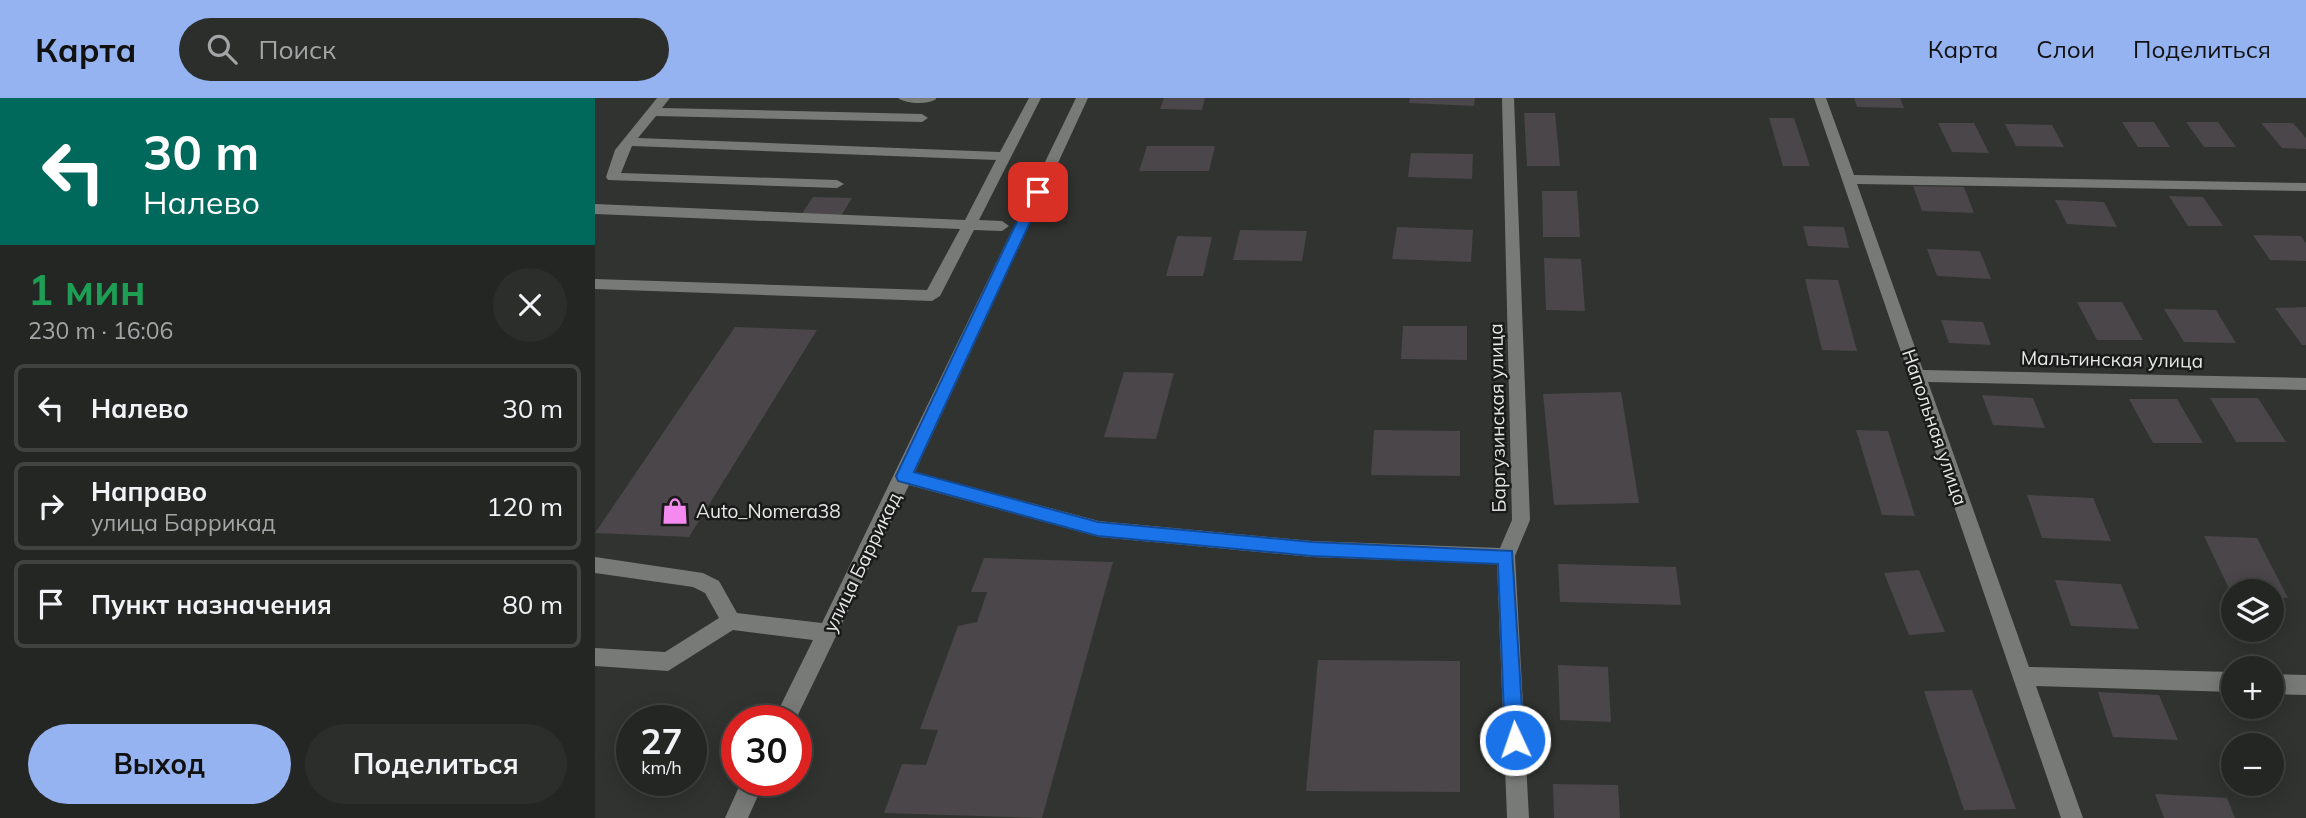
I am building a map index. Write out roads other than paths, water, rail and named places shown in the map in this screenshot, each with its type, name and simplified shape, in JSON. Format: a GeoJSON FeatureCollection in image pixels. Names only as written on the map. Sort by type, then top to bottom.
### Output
{"type":"FeatureCollection","features":[{"type":"Feature","properties":{"kind":"street"},"geometry":{"type":"LineString","coordinates":[[664,98],[622,150],[613,177],[837,184]]}},
{"type":"Feature","properties":{"kind":"street"},"geometry":{"type":"LineString","coordinates":[[904,98],[930,99]]}},
{"type":"Feature","properties":{"kind":"street"},"geometry":{"type":"LineString","coordinates":[[595,284],[932,296],[1035,98]]}},
{"type":"Feature","properties":{"kind":"street","name":"улица Баррикад"},"geometry":{"type":"LineString","coordinates":[[792,705],[904,476],[1082,98]]}},
{"type":"Feature","properties":{"kind":"street","name":"Баргузинская улица"},"geometry":{"type":"LineString","coordinates":[[1507,98],[1517,333],[1521,520],[1506,556],[1518,818]]}},
{"type":"Feature","properties":{"kind":"street","name":"Напольная улица"},"geometry":{"type":"LineString","coordinates":[[1820,98],[2072,818]]}},
{"type":"Feature","properties":{"kind":"street"},"geometry":{"type":"LineString","coordinates":[[653,112],[922,118]]}},
{"type":"Feature","properties":{"kind":"street"},"geometry":{"type":"LineString","coordinates":[[628,142],[1004,156]]}},
{"type":"Feature","properties":{"kind":"street"},"geometry":{"type":"LineString","coordinates":[[1848,178],[2306,187]]}},
{"type":"Feature","properties":{"kind":"street"},"geometry":{"type":"LineString","coordinates":[[595,209],[1002,226]]}},
{"type":"Feature","properties":{"kind":"street","name":"Мальтинская улица"},"geometry":{"type":"LineString","coordinates":[[1917,376],[2306,384]]}},
{"type":"Feature","properties":{"kind":"street"},"geometry":{"type":"LineString","coordinates":[[904,476],[1098,529],[1312,549],[1506,556]]}},
{"type":"Feature","properties":{"kind":"street"},"geometry":{"type":"LineString","coordinates":[[595,565],[697,579],[712,587],[731,621]]}},
{"type":"Feature","properties":{"kind":"street"},"geometry":{"type":"LineString","coordinates":[[595,657],[668,662],[731,621],[827,633]]}},
{"type":"Feature","properties":{"kind":"street"},"geometry":{"type":"LineString","coordinates":[[2022,676],[2221,682]]}},
{"type":"Feature","properties":{"kind":"street"},"geometry":{"type":"LineString","coordinates":[[2284,684],[2306,685]]}},
{"type":"Feature","properties":{"kind":"street"},"geometry":{"type":"LineString","coordinates":[[736,818],[746,796]]}},
{"type":"Feature","properties":{"kind":"place","name":"Auto_Nomera38"},"geometry":{"type":"Point","coordinates":[675,511]}}]}
